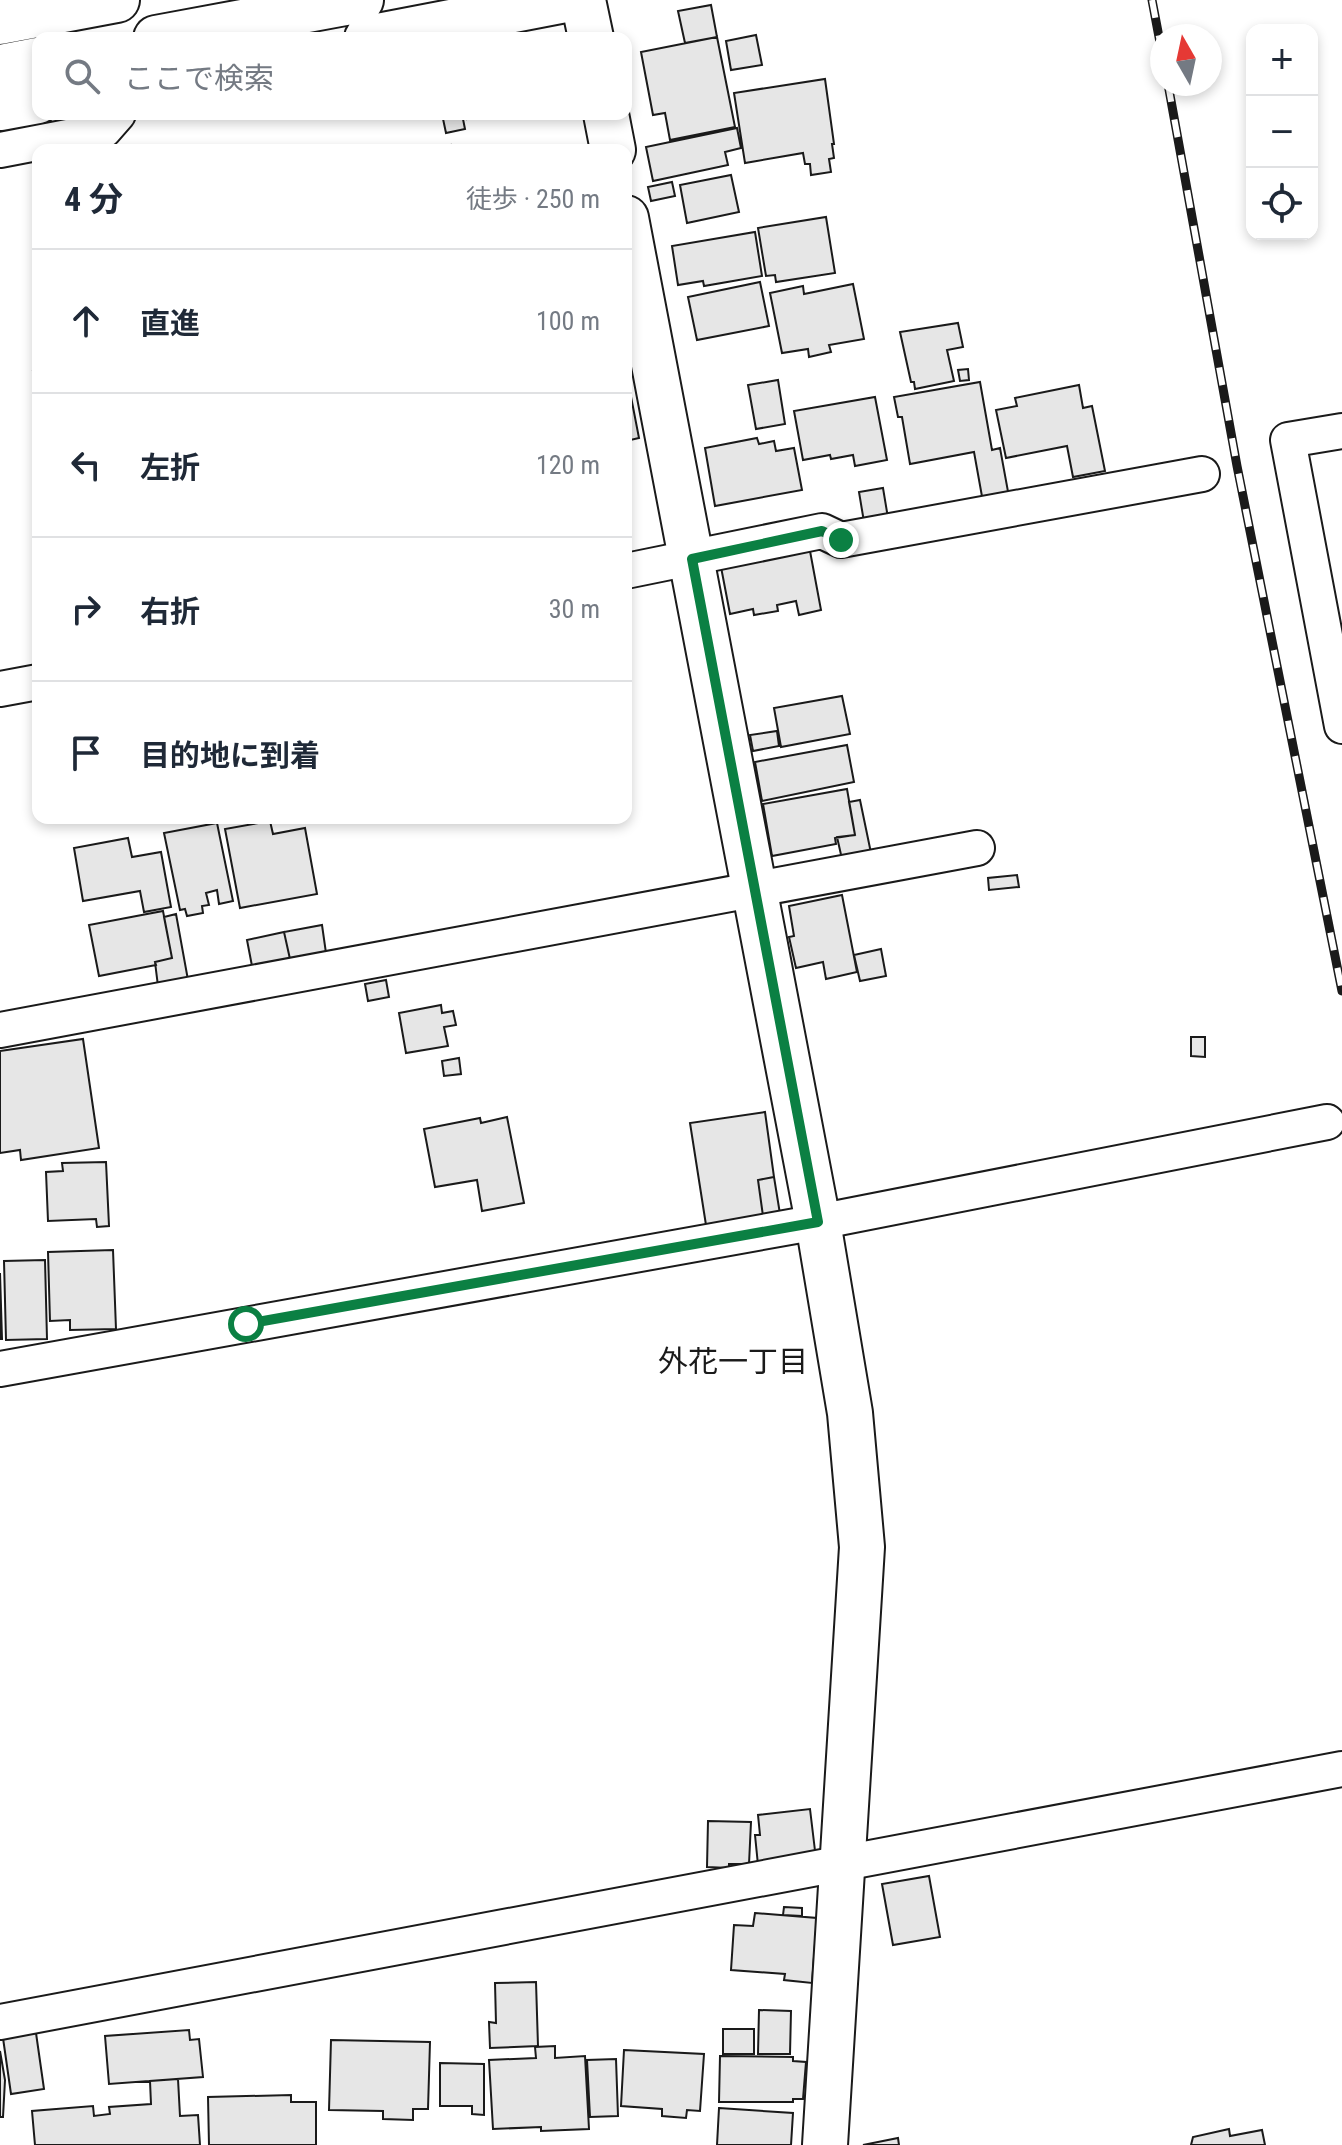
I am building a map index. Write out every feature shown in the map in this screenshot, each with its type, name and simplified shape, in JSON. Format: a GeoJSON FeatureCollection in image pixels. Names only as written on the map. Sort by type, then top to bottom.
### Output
{"type":"FeatureCollection","features":[{"type":"Feature","properties":{"kind":"street"},"geometry":{"type":"LineString","coordinates":[[0,22],[117,0]]}},
{"type":"Feature","properties":{"kind":"street"},"geometry":{"type":"LineString","coordinates":[[188,32],[361,0]]}},
{"type":"Feature","properties":{"kind":"street"},"geometry":{"type":"LineString","coordinates":[[398,32],[566,0]]}},
{"type":"Feature","properties":{"kind":"street"},"geometry":{"type":"LineString","coordinates":[[583,0],[590,32]]}},
{"type":"Feature","properties":{"kind":"street"},"geometry":{"type":"LineString","coordinates":[[0,67],[32,61]]}},
{"type":"Feature","properties":{"kind":"street"},"geometry":{"type":"LineString","coordinates":[[0,108],[32,102]]}},
{"type":"Feature","properties":{"kind":"street"},"geometry":{"type":"LineString","coordinates":[[0,150],[104,130],[113,120]]}},
{"type":"Feature","properties":{"kind":"street"},"geometry":{"type":"LineString","coordinates":[[607,120],[612,144]]}},
{"type":"Feature","properties":{"kind":"street"},"geometry":{"type":"LineString","coordinates":[[632,249],[818,1222],[850,1413],[862,1547],[825,2145]]}},
{"type":"Feature","properties":{"kind":"street"},"geometry":{"type":"LineString","coordinates":[[1342,431],[1288,440],[1342,726]]}},
{"type":"Feature","properties":{"kind":"street"},"geometry":{"type":"LineString","coordinates":[[632,570],[822,531],[841,540],[1202,474]]}},
{"type":"Feature","properties":{"kind":"street"},"geometry":{"type":"LineString","coordinates":[[0,689],[32,683]]}},
{"type":"Feature","properties":{"kind":"street"},"geometry":{"type":"LineString","coordinates":[[0,1030],[977,848]]}},
{"type":"Feature","properties":{"kind":"street"},"geometry":{"type":"LineString","coordinates":[[0,1369],[818,1222],[1327,1122]]}},
{"type":"Feature","properties":{"kind":"street"},"geometry":{"type":"LineString","coordinates":[[0,2022],[1342,1769]]}},
{"type":"Feature","properties":{"kind":"building"},"geometry":{"type":"Polygon","coordinates":[[[711,5],[717,37],[685,43],[678,11],[711,5]]]}},
{"type":"Feature","properties":{"kind":"building"},"geometry":{"type":"Polygon","coordinates":[[[756,35],[762,65],[731,70],[726,41],[756,35]]]}},
{"type":"Feature","properties":{"kind":"building"},"geometry":{"type":"Polygon","coordinates":[[[717,37],[735,127],[670,140],[665,113],[653,115],[641,52],[717,37]]]}},
{"type":"Feature","properties":{"kind":"building"},"geometry":{"type":"Polygon","coordinates":[[[825,79],[834,144],[834,158],[829,159],[831,172],[811,175],[810,164],[805,164],[803,153],[745,163],[734,93],[825,79]]]}},
{"type":"Feature","properties":{"kind":"building"},"geometry":{"type":"Polygon","coordinates":[[[443,120],[463,120],[465,129],[446,133],[443,120]]]}},
{"type":"Feature","properties":{"kind":"building"},"geometry":{"type":"Polygon","coordinates":[[[737,128],[741,148],[725,152],[728,165],[653,181],[646,147],[737,128]]]}},
{"type":"Feature","properties":{"kind":"building"},"geometry":{"type":"Polygon","coordinates":[[[731,175],[739,212],[687,223],[680,185],[731,175]]]}},
{"type":"Feature","properties":{"kind":"building"},"geometry":{"type":"Polygon","coordinates":[[[672,182],[675,196],[651,201],[648,187],[672,182]]]}},
{"type":"Feature","properties":{"kind":"building"},"geometry":{"type":"Polygon","coordinates":[[[826,217],[835,273],[776,282],[775,275],[766,276],[758,228],[826,217]]]}},
{"type":"Feature","properties":{"kind":"building"},"geometry":{"type":"Polygon","coordinates":[[[755,232],[762,276],[704,286],[703,281],[678,285],[672,246],[755,232]]]}},
{"type":"Feature","properties":{"kind":"building"},"geometry":{"type":"Polygon","coordinates":[[[760,282],[769,326],[697,340],[688,297],[760,282]]]}},
{"type":"Feature","properties":{"kind":"building"},"geometry":{"type":"Polygon","coordinates":[[[853,284],[864,339],[829,345],[831,352],[809,357],[808,349],[782,353],[770,293],[803,286],[804,294],[853,284]]]}},
{"type":"Feature","properties":{"kind":"building"},"geometry":{"type":"Polygon","coordinates":[[[958,323],[963,347],[947,350],[954,381],[915,389],[900,332],[958,323]]]}},
{"type":"Feature","properties":{"kind":"building"},"geometry":{"type":"Polygon","coordinates":[[[968,369],[969,380],[960,381],[958,370],[968,369]]]}},
{"type":"Feature","properties":{"kind":"building"},"geometry":{"type":"Polygon","coordinates":[[[778,380],[785,424],[756,429],[748,385],[778,380]]]}},
{"type":"Feature","properties":{"kind":"building"},"geometry":{"type":"Polygon","coordinates":[[[980,382],[992,450],[1000,448],[1009,497],[983,502],[974,452],[910,464],[902,417],[898,417],[894,397],[980,382]]]}},
{"type":"Feature","properties":{"kind":"building"},"geometry":{"type":"Polygon","coordinates":[[[1079,385],[1083,408],[1092,406],[1105,471],[1073,477],[1067,446],[1006,458],[996,410],[1017,406],[1015,398],[1079,385]]]}},
{"type":"Feature","properties":{"kind":"building"},"geometry":{"type":"Polygon","coordinates":[[[875,397],[887,460],[855,466],[853,455],[803,460],[794,411],[875,397]]]}},
{"type":"Feature","properties":{"kind":"building"},"geometry":{"type":"Polygon","coordinates":[[[632,402],[639,438],[632,440],[632,402]]]}},
{"type":"Feature","properties":{"kind":"building"},"geometry":{"type":"Polygon","coordinates":[[[757,438],[759,444],[774,441],[776,451],[794,448],[802,490],[715,506],[705,448],[757,438]]]}},
{"type":"Feature","properties":{"kind":"building"},"geometry":{"type":"Polygon","coordinates":[[[883,488],[888,518],[864,522],[859,492],[883,488]]]}},
{"type":"Feature","properties":{"kind":"building"},"geometry":{"type":"Polygon","coordinates":[[[810,551],[821,610],[799,615],[796,601],[777,605],[778,611],[754,615],[753,609],[730,614],[721,567],[810,551]]]}},
{"type":"Feature","properties":{"kind":"building"},"geometry":{"type":"Polygon","coordinates":[[[842,696],[850,734],[781,747],[774,708],[842,696]]]}},
{"type":"Feature","properties":{"kind":"building"},"geometry":{"type":"Polygon","coordinates":[[[777,731],[779,746],[753,751],[750,735],[777,731]]]}},
{"type":"Feature","properties":{"kind":"building"},"geometry":{"type":"Polygon","coordinates":[[[847,745],[854,782],[762,801],[755,762],[847,745]]]}},
{"type":"Feature","properties":{"kind":"building"},"geometry":{"type":"Polygon","coordinates":[[[847,789],[855,835],[835,838],[836,844],[772,856],[763,804],[847,789]]]}},
{"type":"Feature","properties":{"kind":"building"},"geometry":{"type":"Polygon","coordinates":[[[860,800],[871,853],[842,859],[837,837],[855,835],[849,802],[860,800]]]}},
{"type":"Feature","properties":{"kind":"building"},"geometry":{"type":"Polygon","coordinates":[[[217,824],[233,901],[219,904],[217,890],[206,893],[209,905],[202,906],[203,913],[187,916],[185,909],[180,910],[164,833],[217,824]]]}},
{"type":"Feature","properties":{"kind":"building"},"geometry":{"type":"Polygon","coordinates":[[[271,824],[273,834],[305,828],[317,894],[240,908],[225,829],[271,824]]]}},
{"type":"Feature","properties":{"kind":"building"},"geometry":{"type":"Polygon","coordinates":[[[128,838],[132,857],[161,852],[171,907],[144,912],[140,891],[83,901],[74,848],[128,838]]]}},
{"type":"Feature","properties":{"kind":"building"},"geometry":{"type":"Polygon","coordinates":[[[1017,875],[1019,887],[989,890],[988,878],[1017,875]]]}},
{"type":"Feature","properties":{"kind":"building"},"geometry":{"type":"Polygon","coordinates":[[[842,895],[857,972],[826,979],[823,962],[796,968],[789,937],[794,936],[789,906],[842,895]]]}},
{"type":"Feature","properties":{"kind":"building"},"geometry":{"type":"Polygon","coordinates":[[[163,911],[172,958],[155,962],[156,965],[99,976],[89,925],[163,911]]]}},
{"type":"Feature","properties":{"kind":"building"},"geometry":{"type":"Polygon","coordinates":[[[176,914],[188,980],[158,986],[155,962],[172,958],[164,917],[176,914]]]}},
{"type":"Feature","properties":{"kind":"building"},"geometry":{"type":"Polygon","coordinates":[[[322,925],[326,953],[290,959],[284,932],[322,925]]]}},
{"type":"Feature","properties":{"kind":"building"},"geometry":{"type":"Polygon","coordinates":[[[284,932],[290,959],[252,966],[247,940],[284,932]]]}},
{"type":"Feature","properties":{"kind":"building"},"geometry":{"type":"Polygon","coordinates":[[[881,949],[886,976],[860,981],[854,955],[881,949]]]}},
{"type":"Feature","properties":{"kind":"building"},"geometry":{"type":"Polygon","coordinates":[[[386,980],[389,997],[368,1001],[365,984],[386,980]]]}},
{"type":"Feature","properties":{"kind":"building"},"geometry":{"type":"Polygon","coordinates":[[[441,1005],[442,1013],[453,1011],[456,1025],[444,1027],[448,1046],[406,1053],[399,1013],[441,1005]]]}},
{"type":"Feature","properties":{"kind":"building"},"geometry":{"type":"Polygon","coordinates":[[[1191,1037],[1205,1037],[1205,1057],[1191,1056],[1191,1037]]]}},
{"type":"Feature","properties":{"kind":"building"},"geometry":{"type":"Polygon","coordinates":[[[83,1039],[99,1148],[21,1160],[20,1150],[0,1153],[0,1051],[83,1039]]]}},
{"type":"Feature","properties":{"kind":"building"},"geometry":{"type":"Polygon","coordinates":[[[459,1058],[461,1074],[444,1076],[442,1061],[459,1058]]]}},
{"type":"Feature","properties":{"kind":"building"},"geometry":{"type":"Polygon","coordinates":[[[765,1112],[774,1177],[758,1180],[763,1216],[706,1225],[690,1123],[765,1112]]]}},
{"type":"Feature","properties":{"kind":"building"},"geometry":{"type":"Polygon","coordinates":[[[507,1117],[524,1203],[482,1211],[477,1180],[435,1187],[424,1129],[480,1118],[481,1123],[507,1117]]]}},
{"type":"Feature","properties":{"kind":"building"},"geometry":{"type":"Polygon","coordinates":[[[106,1162],[109,1226],[97,1227],[96,1219],[48,1221],[46,1172],[63,1171],[62,1163],[106,1162]]]}},
{"type":"Feature","properties":{"kind":"building"},"geometry":{"type":"Polygon","coordinates":[[[774,1177],[780,1214],[763,1216],[758,1180],[774,1177]]]}},
{"type":"Feature","properties":{"kind":"building"},"geometry":{"type":"Polygon","coordinates":[[[113,1250],[116,1329],[70,1330],[70,1320],[50,1321],[48,1252],[113,1250]]]}},
{"type":"Feature","properties":{"kind":"building"},"geometry":{"type":"Polygon","coordinates":[[[45,1260],[47,1339],[6,1340],[4,1261],[45,1260]]]}},
{"type":"Feature","properties":{"kind":"building"},"geometry":{"type":"Polygon","coordinates":[[[0,1273],[2,1339],[0,1339],[0,1273]]]}},
{"type":"Feature","properties":{"kind":"building"},"geometry":{"type":"Polygon","coordinates":[[[810,1809],[816,1859],[758,1865],[755,1835],[760,1835],[758,1815],[810,1809]]]}},
{"type":"Feature","properties":{"kind":"building"},"geometry":{"type":"Polygon","coordinates":[[[708,1821],[751,1822],[749,1864],[729,1864],[729,1868],[707,1867],[708,1821]]]}},
{"type":"Feature","properties":{"kind":"building"},"geometry":{"type":"Polygon","coordinates":[[[929,1876],[940,1937],[893,1945],[882,1884],[929,1876]]]}},
{"type":"Feature","properties":{"kind":"building"},"geometry":{"type":"Polygon","coordinates":[[[784,1907],[802,1908],[802,1916],[783,1915],[784,1907]]]}},
{"type":"Feature","properties":{"kind":"building"},"geometry":{"type":"Polygon","coordinates":[[[755,1913],[817,1918],[812,1983],[784,1980],[785,1974],[731,1970],[734,1925],[753,1926],[755,1913]]]}},
{"type":"Feature","properties":{"kind":"building"},"geometry":{"type":"Polygon","coordinates":[[[536,1982],[538,2046],[490,2048],[489,2022],[496,2023],[495,1983],[536,1982]]]}},
{"type":"Feature","properties":{"kind":"building"},"geometry":{"type":"Polygon","coordinates":[[[759,2010],[791,2011],[790,2054],[758,2054],[759,2010]]]}},
{"type":"Feature","properties":{"kind":"building"},"geometry":{"type":"Polygon","coordinates":[[[723,2029],[754,2029],[754,2054],[723,2054],[723,2029]]]}},
{"type":"Feature","properties":{"kind":"building"},"geometry":{"type":"Polygon","coordinates":[[[189,2030],[190,2040],[199,2039],[203,2077],[109,2084],[105,2036],[189,2030]]]}},
{"type":"Feature","properties":{"kind":"building"},"geometry":{"type":"Polygon","coordinates":[[[36,2033],[44,2089],[11,2094],[3,2038],[36,2033]]]}},
{"type":"Feature","properties":{"kind":"building"},"geometry":{"type":"Polygon","coordinates":[[[331,2040],[430,2042],[428,2109],[413,2109],[413,2120],[383,2119],[383,2111],[329,2110],[331,2040]]]}},
{"type":"Feature","properties":{"kind":"building"},"geometry":{"type":"Polygon","coordinates":[[[555,2046],[555,2058],[585,2056],[589,2129],[493,2129],[489,2060],[536,2058],[535,2047],[555,2046]]]}},
{"type":"Feature","properties":{"kind":"building"},"geometry":{"type":"Polygon","coordinates":[[[624,2050],[704,2054],[700,2111],[687,2110],[686,2118],[662,2116],[662,2109],[621,2106],[624,2050]]]}},
{"type":"Feature","properties":{"kind":"building"},"geometry":{"type":"Polygon","coordinates":[[[0,2051],[5,2080],[3,2117],[0,2117],[0,2051]]]}},
{"type":"Feature","properties":{"kind":"building"},"geometry":{"type":"Polygon","coordinates":[[[720,2056],[793,2057],[793,2061],[806,2062],[803,2099],[793,2099],[793,2102],[719,2102],[720,2056]]]}},
{"type":"Feature","properties":{"kind":"building"},"geometry":{"type":"Polygon","coordinates":[[[616,2059],[618,2116],[590,2117],[587,2060],[616,2059]]]}},
{"type":"Feature","properties":{"kind":"building"},"geometry":{"type":"Polygon","coordinates":[[[440,2063],[484,2064],[484,2115],[472,2114],[472,2106],[440,2106],[440,2063]]]}},
{"type":"Feature","properties":{"kind":"building"},"geometry":{"type":"Polygon","coordinates":[[[178,2079],[180,2116],[198,2115],[200,2145],[35,2145],[32,2111],[93,2106],[94,2116],[110,2114],[109,2107],[151,2104],[150,2081],[178,2079]]]}},
{"type":"Feature","properties":{"kind":"building"},"geometry":{"type":"Polygon","coordinates":[[[291,2095],[291,2102],[316,2102],[316,2145],[209,2145],[208,2097],[291,2095]]]}},
{"type":"Feature","properties":{"kind":"building"},"geometry":{"type":"Polygon","coordinates":[[[719,2108],[793,2113],[791,2145],[717,2145],[719,2108]]]}},
{"type":"Feature","properties":{"kind":"building"},"geometry":{"type":"Polygon","coordinates":[[[1229,2129],[1230,2136],[1262,2130],[1265,2145],[1191,2145],[1193,2137],[1229,2129]]]}},
{"type":"Feature","properties":{"kind":"building"},"geometry":{"type":"Polygon","coordinates":[[[898,2138],[899,2145],[863,2145],[898,2138]]]}},
{"type":"Feature","properties":{"kind":"railway"},"geometry":{"type":"LineString","coordinates":[[1152,0],[1157,24]]}},
{"type":"Feature","properties":{"kind":"railway"},"geometry":{"type":"LineString","coordinates":[[1170,96],[1237,466],[1342,991]]}},
{"type":"Feature","properties":{"kind":"district","name":"外花一丁目"},"geometry":{"type":"Point","coordinates":[733,1361]}},
{"type":"Feature","properties":{"kind":"route"},"geometry":{"type":"LineString","coordinates":[[246,1324],[818,1222],[692,559],[822,531],[841,540]]}}]}
